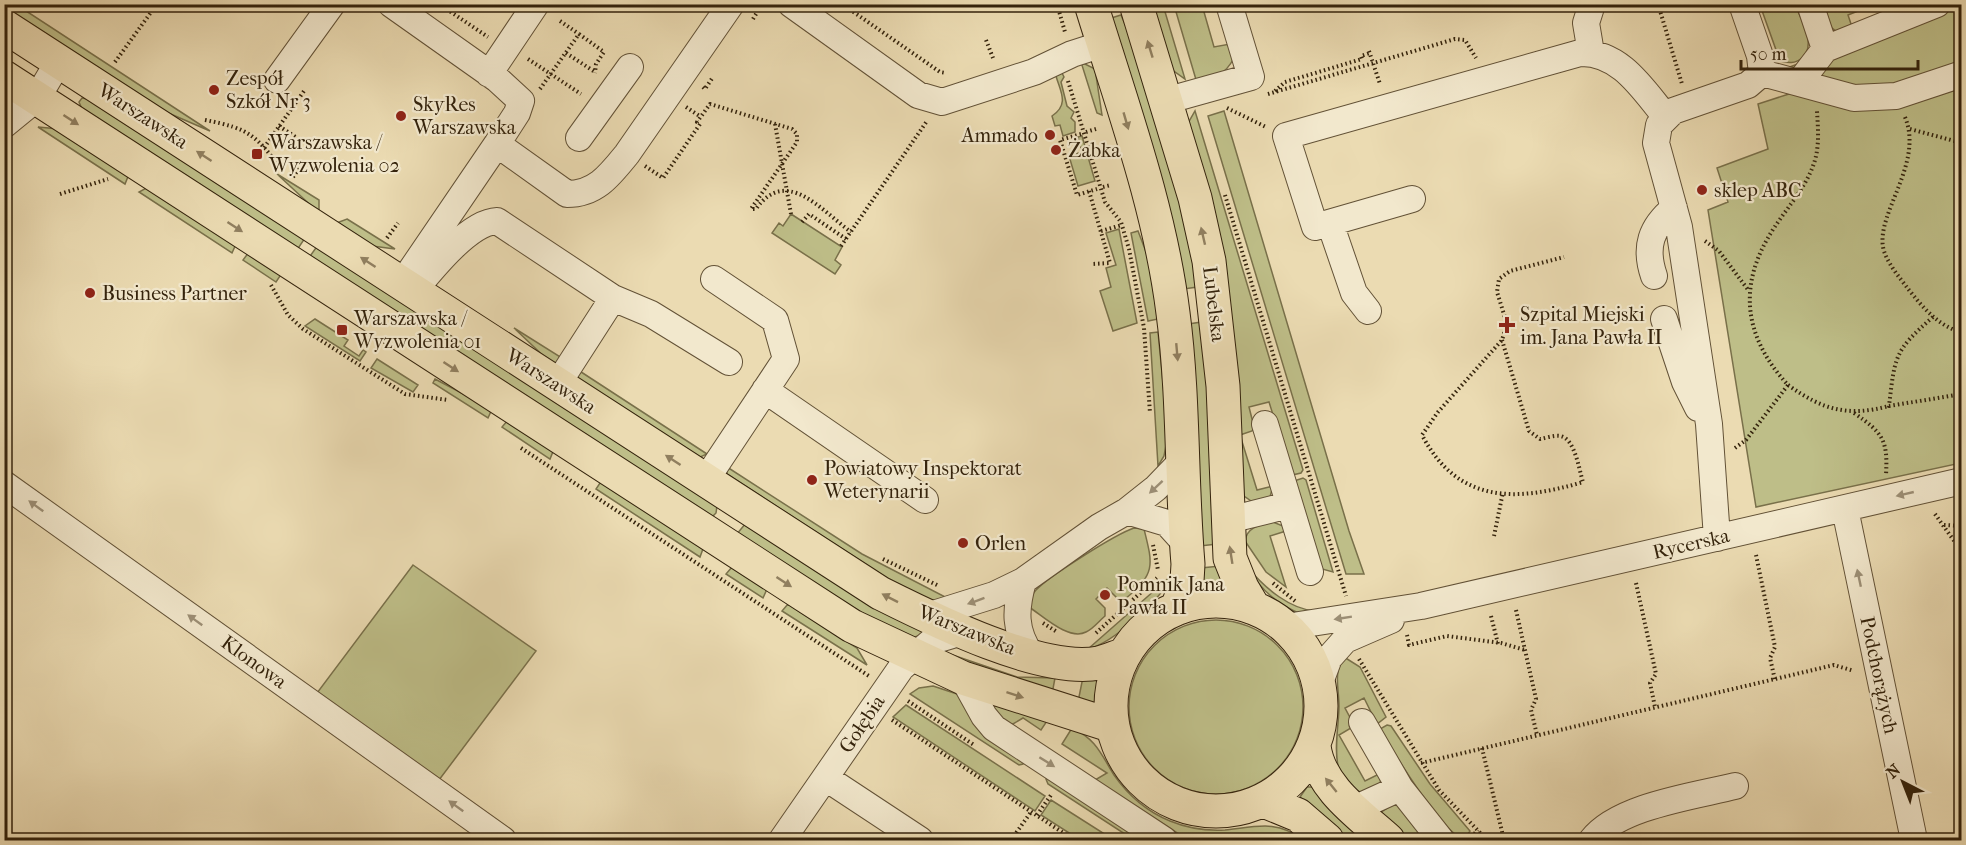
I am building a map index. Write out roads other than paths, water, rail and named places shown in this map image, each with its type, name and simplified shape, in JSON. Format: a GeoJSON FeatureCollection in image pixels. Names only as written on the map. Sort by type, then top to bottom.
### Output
{"type":"FeatureCollection","features":[{"type":"Feature","properties":{"kind":"main road"},"geometry":{"type":"LineString","coordinates":[[1091,4],[1161,248],[1173,312],[1187,581],[1177,608]]}},
{"type":"Feature","properties":{"kind":"main road","name":"Lubelska"},"geometry":{"type":"LineString","coordinates":[[1136,4],[1195,198],[1209,261],[1223,386],[1230,558],[1242,588],[1254,608]]}},
{"type":"Feature","properties":{"kind":"main road","name":"Warszawska"},"geometry":{"type":"LineString","coordinates":[[4,26],[880,593],[962,632],[1052,662],[1098,663],[1125,654]]}},
{"type":"Feature","properties":{"kind":"main road"},"geometry":{"type":"LineString","coordinates":[[4,77],[852,626],[911,656],[963,678],[1113,726]]}},
{"type":"Feature","properties":{"kind":"main road"},"geometry":{"type":"LineString","coordinates":[[1173,312],[1215,306]]}},
{"type":"Feature","properties":{"kind":"main road"},"geometry":{"type":"LineString","coordinates":[[714,537],[737,502]]}},
{"type":"Feature","properties":{"kind":"main road"},"geometry":{"type":"LineString","coordinates":[[1203,602],[1229,602],[1254,608],[1286,627],[1301,644],[1312,663],[1319,685],[1321,716],[1314,746],[1301,769],[1283,788],[1264,801],[1233,810],[1204,811],[1175,804],[1150,789],[1132,769],[1120,749],[1113,726],[1112,696],[1125,654],[1139,635],[1157,620],[1177,608],[1203,602]]}},
{"type":"Feature","properties":{"kind":"main road"},"geometry":{"type":"LineString","coordinates":[[1314,746],[1316,761],[1321,773],[1388,840]]}},
{"type":"Feature","properties":{"kind":"main road"},"geometry":{"type":"LineString","coordinates":[[1264,801],[1298,815],[1327,840]]}},
{"type":"Feature","properties":{"kind":"street"},"geometry":{"type":"LineString","coordinates":[[278,80],[332,4]]}},
{"type":"Feature","properties":{"kind":"street"},"geometry":{"type":"LineString","coordinates":[[391,4],[489,74],[521,100],[517,113],[407,288]]}},
{"type":"Feature","properties":{"kind":"street"},"geometry":{"type":"LineString","coordinates":[[489,74],[536,4]]}},
{"type":"Feature","properties":{"kind":"street"},"geometry":{"type":"LineString","coordinates":[[497,144],[567,194],[581,194],[596,187],[609,177],[627,154],[731,4]]}},
{"type":"Feature","properties":{"kind":"street"},"geometry":{"type":"LineString","coordinates":[[791,4],[918,95],[942,102],[1034,72],[1064,50],[1103,44]]}},
{"type":"Feature","properties":{"kind":"street"},"geometry":{"type":"LineString","coordinates":[[1165,101],[1251,77],[1229,4]]}},
{"type":"Feature","properties":{"kind":"street"},"geometry":{"type":"LineString","coordinates":[[1591,53],[1586,22],[1592,4]]}},
{"type":"Feature","properties":{"kind":"street"},"geometry":{"type":"LineString","coordinates":[[1742,4],[1760,56],[1762,73]]}},
{"type":"Feature","properties":{"kind":"street"},"geometry":{"type":"LineString","coordinates":[[1810,4],[1825,49],[1811,86]]}},
{"type":"Feature","properties":{"kind":"street"},"geometry":{"type":"LineString","coordinates":[[1825,49],[1937,4]]}},
{"type":"Feature","properties":{"kind":"street"},"geometry":{"type":"LineString","coordinates":[[1412,199],[1315,227],[1286,136],[1570,55],[1591,53],[1605,56],[1627,72],[1665,116]]}},
{"type":"Feature","properties":{"kind":"street"},"geometry":{"type":"LineString","coordinates":[[4,125],[37,98],[59,62]]}},
{"type":"Feature","properties":{"kind":"street"},"geometry":{"type":"LineString","coordinates":[[579,138],[630,67]]}},
{"type":"Feature","properties":{"kind":"street"},"geometry":{"type":"LineString","coordinates":[[1762,73],[1854,98],[1896,96],[1962,74]]}},
{"type":"Feature","properties":{"kind":"street"},"geometry":{"type":"LineString","coordinates":[[1717,538],[1714,465],[1709,424],[1676,217],[1656,142],[1659,124],[1665,116],[1688,104],[1748,85],[1762,73]]}},
{"type":"Feature","properties":{"kind":"street"},"geometry":{"type":"LineString","coordinates":[[1654,276],[1648,250],[1652,234],[1657,224],[1676,217]]}},
{"type":"Feature","properties":{"kind":"street"},"geometry":{"type":"LineString","coordinates":[[407,288],[467,236],[488,221],[497,221],[613,298],[651,314],[729,362]]}},
{"type":"Feature","properties":{"kind":"street"},"geometry":{"type":"LineString","coordinates":[[1330,223],[1354,293],[1368,311]]}},
{"type":"Feature","properties":{"kind":"street"},"geometry":{"type":"LineString","coordinates":[[705,481],[786,359],[775,320],[714,279]]}},
{"type":"Feature","properties":{"kind":"street"},"geometry":{"type":"LineString","coordinates":[[557,385],[613,298]]}},
{"type":"Feature","properties":{"kind":"street"},"geometry":{"type":"LineString","coordinates":[[1664,319],[1690,394],[1709,424]]}},
{"type":"Feature","properties":{"kind":"street"},"geometry":{"type":"LineString","coordinates":[[765,390],[925,500]]}},
{"type":"Feature","properties":{"kind":"street"},"geometry":{"type":"LineString","coordinates":[[1265,424],[1310,572]]}},
{"type":"Feature","properties":{"kind":"street"},"geometry":{"type":"LineString","coordinates":[[927,616],[994,595],[1023,581],[1099,527],[1127,511],[1156,488],[1182,461]]}},
{"type":"Feature","properties":{"kind":"street","name":"Rycerska"},"geometry":{"type":"LineString","coordinates":[[1286,627],[1421,606],[1962,481]]}},
{"type":"Feature","properties":{"kind":"street","name":"Klonowa"},"geometry":{"type":"LineString","coordinates":[[4,484],[503,840]]}},
{"type":"Feature","properties":{"kind":"street"},"geometry":{"type":"LineString","coordinates":[[1229,520],[1289,505]]}},
{"type":"Feature","properties":{"kind":"street","name":"Podchorążych"},"geometry":{"type":"LineString","coordinates":[[1845,509],[1914,840]]}},
{"type":"Feature","properties":{"kind":"street"},"geometry":{"type":"LineString","coordinates":[[1127,511],[1167,523],[1186,544]]}},
{"type":"Feature","properties":{"kind":"street"},"geometry":{"type":"LineString","coordinates":[[1023,581],[1017,614],[1020,639],[1031,656]]}},
{"type":"Feature","properties":{"kind":"street","name":"Rycerska"},"geometry":{"type":"LineString","coordinates":[[1319,685],[1329,658],[1345,640],[1421,606]]}},
{"type":"Feature","properties":{"kind":"street","name":"Gołębia"},"geometry":{"type":"LineString","coordinates":[[782,840],[911,656],[932,642],[962,632]]}},
{"type":"Feature","properties":{"kind":"street"},"geometry":{"type":"LineString","coordinates":[[963,678],[993,728],[1164,840]]}},
{"type":"Feature","properties":{"kind":"street"},"geometry":{"type":"LineString","coordinates":[[1362,722],[1400,788],[1442,840]]}},
{"type":"Feature","properties":{"kind":"street"},"geometry":{"type":"LineString","coordinates":[[826,778],[920,840]]}},
{"type":"Feature","properties":{"kind":"street"},"geometry":{"type":"LineString","coordinates":[[1592,840],[1616,820],[1638,811],[1735,786]]}},
{"type":"Feature","properties":{"kind":"street"},"geometry":{"type":"LineString","coordinates":[[1354,808],[1400,788]]}},
{"type":"Feature","properties":{"kind":"place","name":"Zespół Szkół Nr 3"},"geometry":{"type":"Point","coordinates":[214,90]}},
{"type":"Feature","properties":{"kind":"place","name":"SkyRes Warszawska"},"geometry":{"type":"Point","coordinates":[401,116]}},
{"type":"Feature","properties":{"kind":"place","name":"Ammado"},"geometry":{"type":"Point","coordinates":[1050,135]}},
{"type":"Feature","properties":{"kind":"place","name":"Żabka"},"geometry":{"type":"Point","coordinates":[1056,150]}},
{"type":"Feature","properties":{"kind":"place","name":"Warszawska / Wyzwolenia 02"},"geometry":{"type":"Point","coordinates":[257,154]}},
{"type":"Feature","properties":{"kind":"place","name":"sklep ABC"},"geometry":{"type":"Point","coordinates":[1702,190]}},
{"type":"Feature","properties":{"kind":"place","name":"Business Partner"},"geometry":{"type":"Point","coordinates":[90,293]}},
{"type":"Feature","properties":{"kind":"place","name":"Szpital Miejski im. Jana Pawła II"},"geometry":{"type":"Point","coordinates":[1507,325]}},
{"type":"Feature","properties":{"kind":"place","name":"Warszawska / Wyzwolenia 01"},"geometry":{"type":"Point","coordinates":[342,330]}},
{"type":"Feature","properties":{"kind":"place","name":"Powiatowy Inspektorat Weterynarii"},"geometry":{"type":"Point","coordinates":[812,480]}},
{"type":"Feature","properties":{"kind":"place","name":"Orlen"},"geometry":{"type":"Point","coordinates":[963,543]}},
{"type":"Feature","properties":{"kind":"place","name":"Pomnik Jana Pawła II"},"geometry":{"type":"Point","coordinates":[1105,595]}}]}
